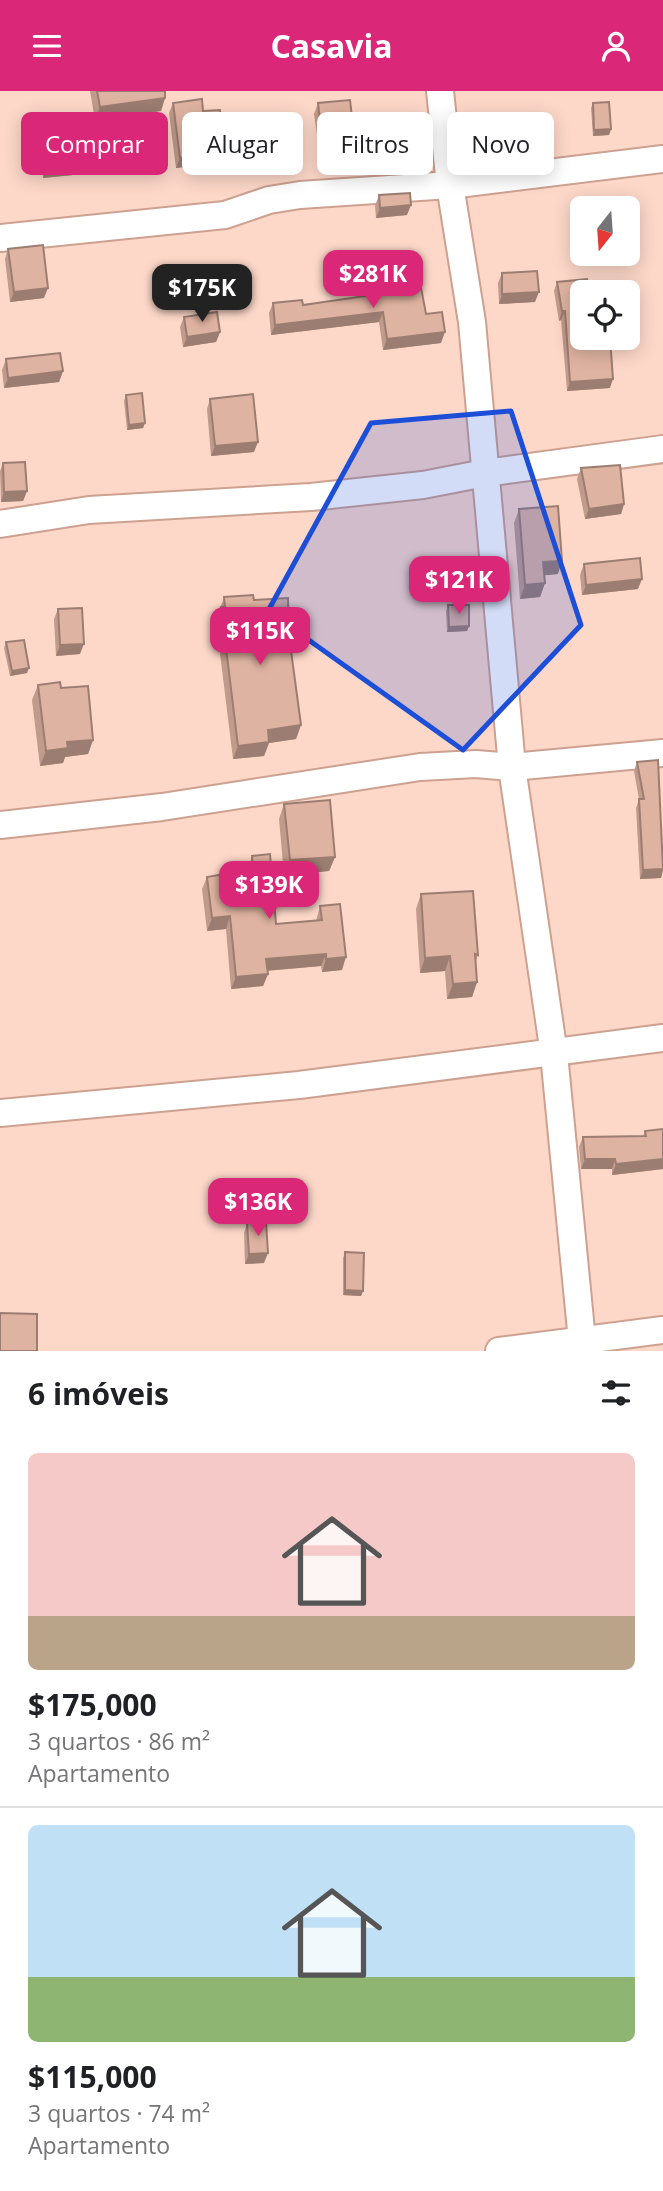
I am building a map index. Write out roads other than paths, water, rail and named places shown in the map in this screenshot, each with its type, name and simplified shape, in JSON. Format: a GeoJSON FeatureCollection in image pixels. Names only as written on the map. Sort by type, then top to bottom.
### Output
{"type":"FeatureCollection","features":[{"type":"Feature","properties":{"kind":"street"},"geometry":{"type":"LineString","coordinates":[[440,91],[450,185],[472,323],[512,767],[554,1053],[582,1345]]}},
{"type":"Feature","properties":{"kind":"street"},"geometry":{"type":"LineString","coordinates":[[0,238],[225,215],[269,200],[300,195],[450,185],[663,159]]}},
{"type":"Feature","properties":{"kind":"street"},"geometry":{"type":"LineString","coordinates":[[0,524],[89,510],[311,497],[423,485],[485,473],[663,449]]}},
{"type":"Feature","properties":{"kind":"street"},"geometry":{"type":"LineString","coordinates":[[0,825],[162,807],[420,768],[476,764],[512,767],[663,753]]}},
{"type":"Feature","properties":{"kind":"street"},"geometry":{"type":"LineString","coordinates":[[0,1113],[299,1085],[663,1038]]}},
{"type":"Feature","properties":{"kind":"street"},"geometry":{"type":"LineString","coordinates":[[499,1351],[582,1345],[663,1330]]}}]}
